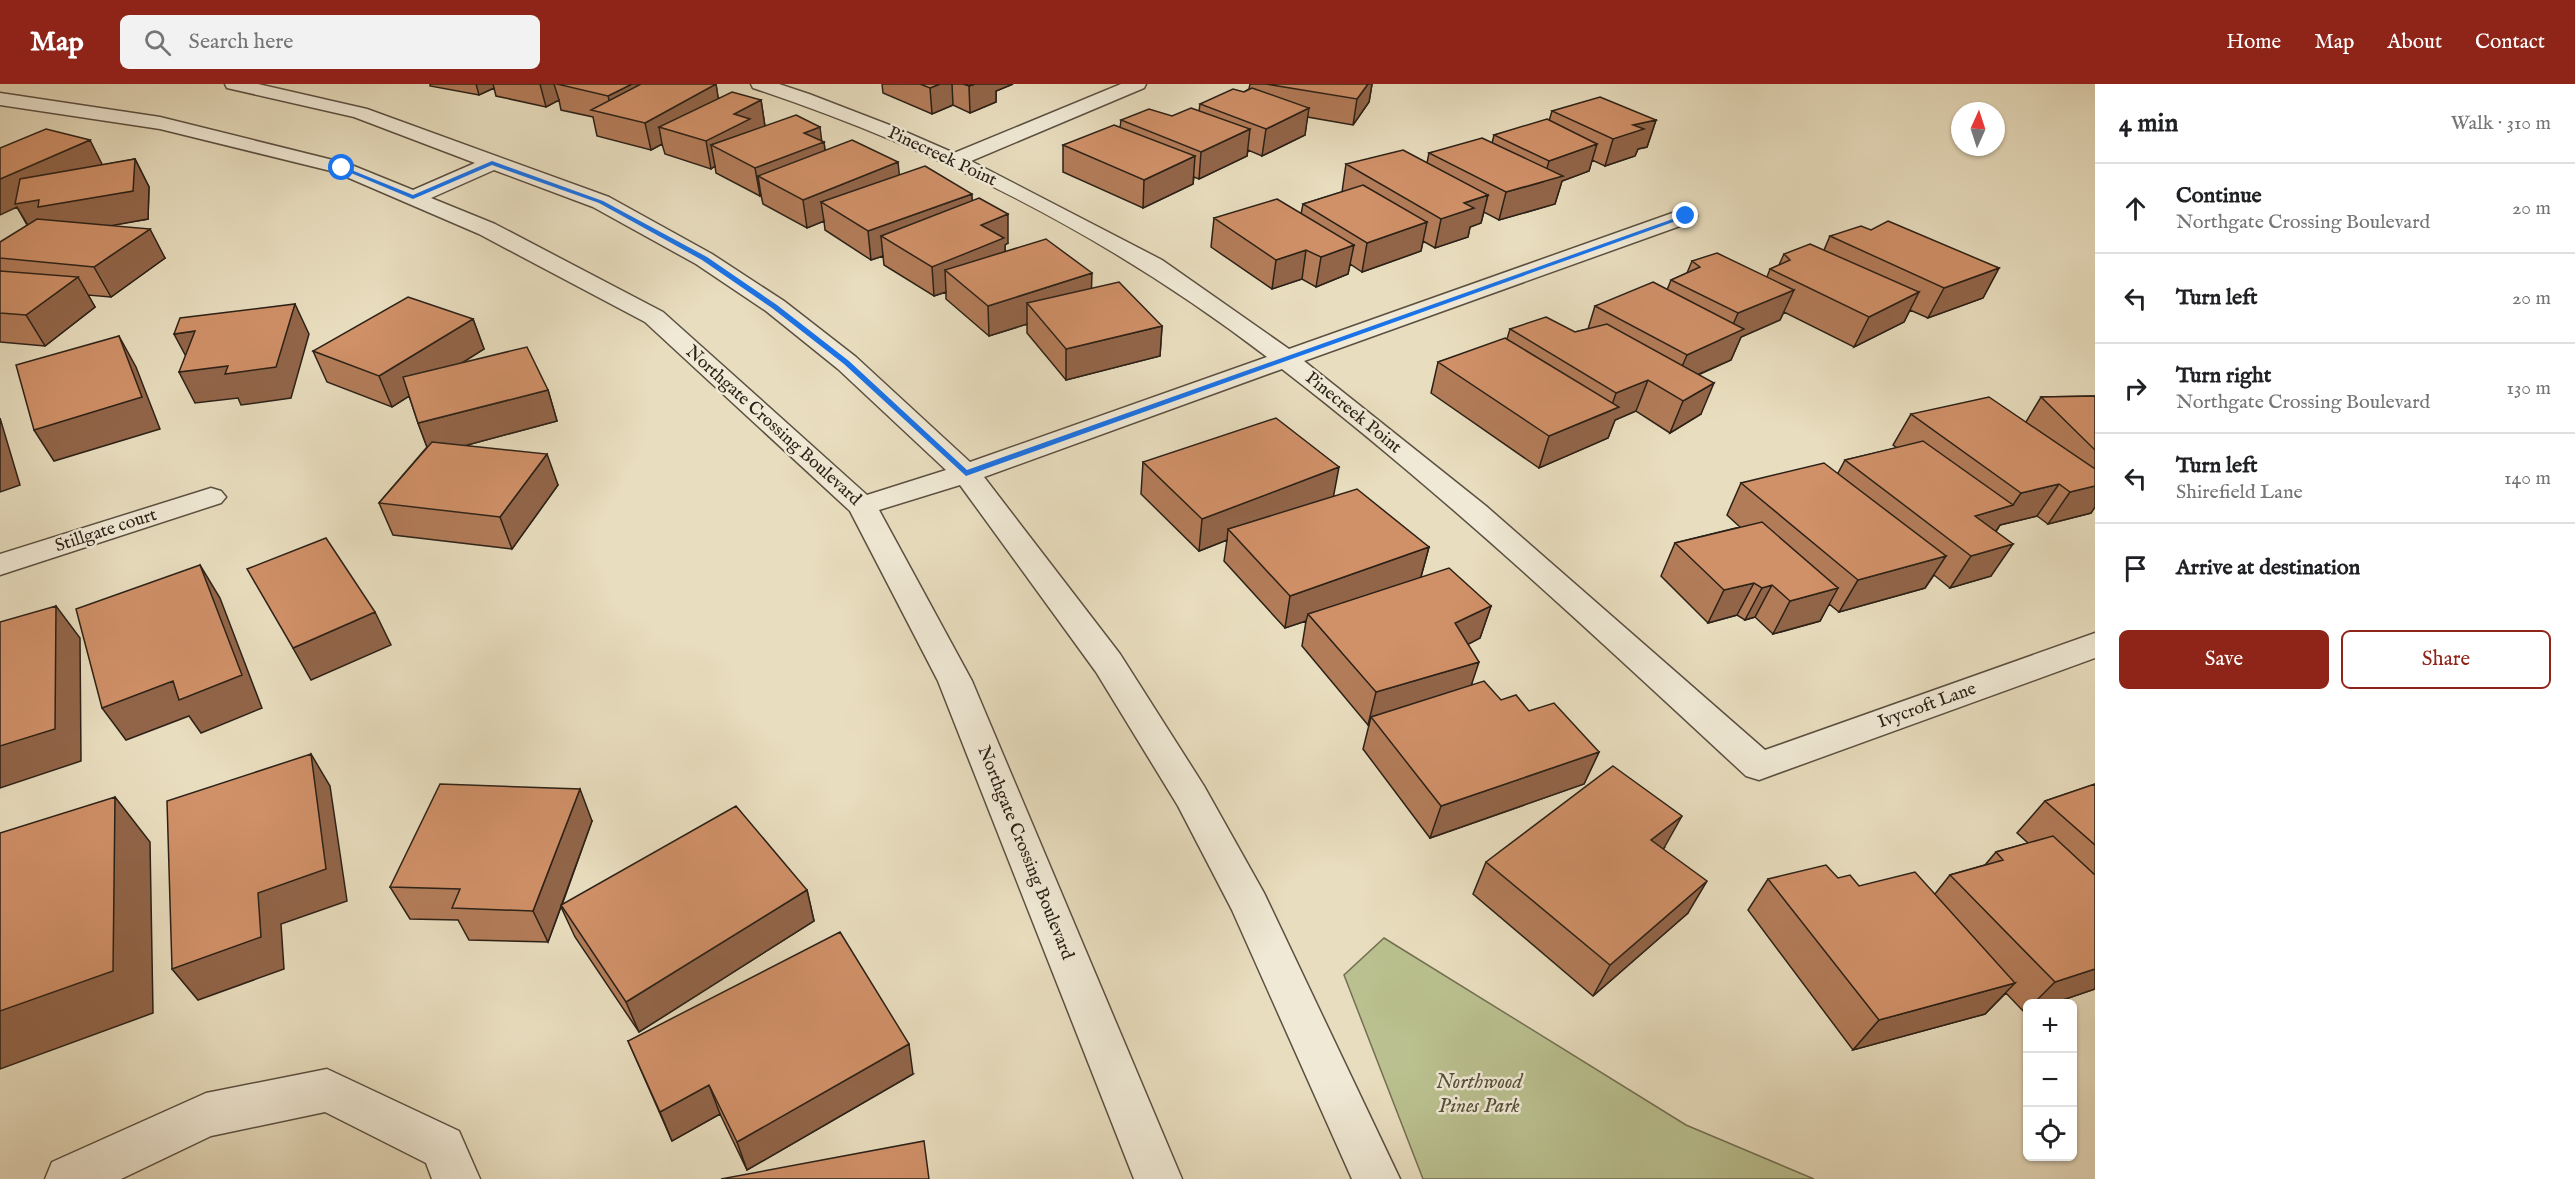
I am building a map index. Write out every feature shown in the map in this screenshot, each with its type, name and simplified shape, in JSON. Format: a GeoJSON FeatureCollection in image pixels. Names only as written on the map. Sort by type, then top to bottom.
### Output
{"type":"FeatureCollection","features":[{"type":"Feature","properties":{"kind":"street"},"geometry":{"type":"LineString","coordinates":[[234,84],[360,113],[601,202],[704,259],[775,306],[847,363],[966,473],[1108,663],[1191,796],[1250,904],[1376,1179]]}},
{"type":"Feature","properties":{"kind":"street","name":"Pinecreek Point"},"geometry":{"type":"LineString","coordinates":[[760,84],[916,143],[1040,204],[1173,278],[1344,403],[1562,589],[1759,766]]}},
{"type":"Feature","properties":{"kind":"street"},"geometry":{"type":"LineString","coordinates":[[953,161],[1137,84]]}},
{"type":"Feature","properties":{"kind":"street","name":"Northgate Crossing Boulevard"},"geometry":{"type":"LineString","coordinates":[[0,99],[160,123],[342,168],[487,229],[654,317],[862,507],[955,681],[1158,1179]]}},
{"type":"Feature","properties":{"kind":"street"},"geometry":{"type":"LineString","coordinates":[[413,198],[492,163]]}},
{"type":"Feature","properties":{"kind":"street"},"geometry":{"type":"LineString","coordinates":[[862,507],[966,473],[1686,216]]}},
{"type":"Feature","properties":{"kind":"street","name":"Stillgate court"},"geometry":{"type":"LineString","coordinates":[[0,565],[211,497]]}},
{"type":"Feature","properties":{"kind":"street","name":"Ivycroft Lane"},"geometry":{"type":"LineString","coordinates":[[1759,766],[2095,645]]}},
{"type":"Feature","properties":{"kind":"street"},"geometry":{"type":"LineString","coordinates":[[69,1179],[206,1115],[327,1090],[443,1147],[456,1179]]}},
{"type":"Feature","properties":{"kind":"green space","name":"Northwood Pines Park"},"geometry":{"type":"Polygon","coordinates":[[[1384,938],[1686,1125],[1814,1179],[1423,1179],[1344,975],[1384,938]]]}},
{"type":"Feature","properties":{"kind":"building"},"geometry":{"type":"Polygon","coordinates":[[[557,84],[632,84],[608,96],[557,84]]]}},
{"type":"Feature","properties":{"kind":"building"},"geometry":{"type":"Polygon","coordinates":[[[641,84],[716,84],[645,123],[591,110],[641,84]]]}},
{"type":"Feature","properties":{"kind":"building"},"geometry":{"type":"Polygon","coordinates":[[[920,84],[940,84],[930,88],[920,84]]]}},
{"type":"Feature","properties":{"kind":"building"},"geometry":{"type":"Polygon","coordinates":[[[1266,84],[1368,84],[1357,99],[1266,84]]]}},
{"type":"Feature","properties":{"kind":"building"},"geometry":{"type":"Polygon","coordinates":[[[1252,88],[1309,108],[1266,129],[1200,104],[1233,89],[1244,92],[1252,88]]]}},
{"type":"Feature","properties":{"kind":"building"},"geometry":{"type":"Polygon","coordinates":[[[732,92],[761,100],[734,114],[750,119],[706,141],[659,127],[732,92]]]}},
{"type":"Feature","properties":{"kind":"building"},"geometry":{"type":"Polygon","coordinates":[[[1600,97],[1656,120],[1633,125],[1644,129],[1613,139],[1552,111],[1600,97]]]}},
{"type":"Feature","properties":{"kind":"building"},"geometry":{"type":"Polygon","coordinates":[[[1191,108],[1250,129],[1201,152],[1121,120],[1149,109],[1172,116],[1191,108]]]}},
{"type":"Feature","properties":{"kind":"building"},"geometry":{"type":"Polygon","coordinates":[[[796,115],[820,127],[804,133],[824,142],[755,168],[711,145],[796,115]]]}},
{"type":"Feature","properties":{"kind":"building"},"geometry":{"type":"Polygon","coordinates":[[[1547,119],[1597,144],[1549,161],[1494,135],[1547,119]]]}},
{"type":"Feature","properties":{"kind":"building"},"geometry":{"type":"Polygon","coordinates":[[[1114,125],[1195,156],[1144,180],[1063,145],[1114,125]]]}},
{"type":"Feature","properties":{"kind":"building"},"geometry":{"type":"Polygon","coordinates":[[[46,129],[90,140],[0,179],[0,148],[46,129]]]}},
{"type":"Feature","properties":{"kind":"building"},"geometry":{"type":"Polygon","coordinates":[[[1482,138],[1563,176],[1506,192],[1429,153],[1482,138]]]}},
{"type":"Feature","properties":{"kind":"building"},"geometry":{"type":"Polygon","coordinates":[[[852,140],[898,162],[803,200],[758,176],[852,140]]]}},
{"type":"Feature","properties":{"kind":"building"},"geometry":{"type":"Polygon","coordinates":[[[1403,150],[1488,195],[1464,203],[1474,208],[1441,219],[1346,164],[1403,150]]]}},
{"type":"Feature","properties":{"kind":"building"},"geometry":{"type":"Polygon","coordinates":[[[135,159],[133,191],[38,207],[39,200],[15,204],[20,179],[135,159]]]}},
{"type":"Feature","properties":{"kind":"building"},"geometry":{"type":"Polygon","coordinates":[[[925,166],[972,194],[868,231],[821,202],[925,166]]]}},
{"type":"Feature","properties":{"kind":"building"},"geometry":{"type":"Polygon","coordinates":[[[1363,185],[1427,222],[1367,243],[1303,204],[1363,185]]]}},
{"type":"Feature","properties":{"kind":"building"},"geometry":{"type":"Polygon","coordinates":[[[979,198],[1008,214],[981,225],[1004,238],[932,267],[881,236],[979,198]]]}},
{"type":"Feature","properties":{"kind":"building"},"geometry":{"type":"Polygon","coordinates":[[[1277,199],[1354,245],[1321,257],[1306,250],[1276,260],[1214,218],[1277,199]]]}},
{"type":"Feature","properties":{"kind":"building"},"geometry":{"type":"Polygon","coordinates":[[[37,219],[150,229],[94,267],[0,258],[0,242],[37,219]]]}},
{"type":"Feature","properties":{"kind":"building"},"geometry":{"type":"Polygon","coordinates":[[[1888,221],[1999,268],[1944,288],[1830,236],[1861,226],[1871,230],[1888,221]]]}},
{"type":"Feature","properties":{"kind":"building"},"geometry":{"type":"Polygon","coordinates":[[[1046,239],[1092,273],[988,306],[945,270],[1046,239]]]}},
{"type":"Feature","properties":{"kind":"building"},"geometry":{"type":"Polygon","coordinates":[[[1810,244],[1919,292],[1869,317],[1770,269],[1790,260],[1784,254],[1810,244]]]}},
{"type":"Feature","properties":{"kind":"building"},"geometry":{"type":"Polygon","coordinates":[[[1717,253],[1794,290],[1738,313],[1671,280],[1700,267],[1692,261],[1717,253]]]}},
{"type":"Feature","properties":{"kind":"building"},"geometry":{"type":"Polygon","coordinates":[[[0,271],[78,277],[26,315],[0,313],[0,271]]]}},
{"type":"Feature","properties":{"kind":"building"},"geometry":{"type":"Polygon","coordinates":[[[1119,282],[1162,326],[1066,349],[1027,303],[1119,282]]]}},
{"type":"Feature","properties":{"kind":"building"},"geometry":{"type":"Polygon","coordinates":[[[1653,282],[1744,329],[1687,355],[1595,306],[1653,282]]]}},
{"type":"Feature","properties":{"kind":"building"},"geometry":{"type":"Polygon","coordinates":[[[408,297],[473,319],[379,376],[313,351],[408,297]]]}},
{"type":"Feature","properties":{"kind":"building"},"geometry":{"type":"Polygon","coordinates":[[[295,304],[276,367],[225,374],[228,366],[179,372],[195,331],[174,334],[180,318],[295,304]]]}},
{"type":"Feature","properties":{"kind":"building"},"geometry":{"type":"Polygon","coordinates":[[[1546,317],[1575,332],[1607,324],[1714,383],[1683,401],[1648,380],[1616,393],[1510,329],[1546,317]]]}},
{"type":"Feature","properties":{"kind":"building"},"geometry":{"type":"Polygon","coordinates":[[[119,336],[142,397],[34,430],[16,365],[119,336]]]}},
{"type":"Feature","properties":{"kind":"building"},"geometry":{"type":"Polygon","coordinates":[[[1505,338],[1619,407],[1549,436],[1438,362],[1505,338]]]}},
{"type":"Feature","properties":{"kind":"building"},"geometry":{"type":"Polygon","coordinates":[[[527,347],[548,390],[418,423],[403,377],[527,347]]]}},
{"type":"Feature","properties":{"kind":"building"},"geometry":{"type":"Polygon","coordinates":[[[2095,396],[2095,450],[2041,397],[2095,396]]]}},
{"type":"Feature","properties":{"kind":"building"},"geometry":{"type":"Polygon","coordinates":[[[1989,397],[2095,469],[2095,486],[2070,492],[2059,484],[2021,493],[1911,414],[1989,397]]]}},
{"type":"Feature","properties":{"kind":"building"},"geometry":{"type":"Polygon","coordinates":[[[1276,418],[1339,467],[1202,519],[1143,462],[1276,418]]]}},
{"type":"Feature","properties":{"kind":"building"},"geometry":{"type":"Polygon","coordinates":[[[1923,441],[2013,505],[1975,516],[2013,544],[1971,556],[1845,460],[1923,441]]]}},
{"type":"Feature","properties":{"kind":"building"},"geometry":{"type":"Polygon","coordinates":[[[432,442],[547,454],[500,517],[379,503],[432,442]]]}},
{"type":"Feature","properties":{"kind":"building"},"geometry":{"type":"Polygon","coordinates":[[[1824,463],[1946,556],[1858,580],[1741,483],[1824,463]]]}},
{"type":"Feature","properties":{"kind":"building"},"geometry":{"type":"Polygon","coordinates":[[[1357,489],[1429,547],[1290,596],[1228,529],[1357,489]]]}},
{"type":"Feature","properties":{"kind":"building"},"geometry":{"type":"Polygon","coordinates":[[[1762,522],[1838,588],[1790,601],[1772,585],[1762,588],[1754,583],[1724,590],[1675,543],[1762,522]]]}},
{"type":"Feature","properties":{"kind":"building"},"geometry":{"type":"Polygon","coordinates":[[[326,538],[375,612],[293,648],[247,569],[326,538]]]}},
{"type":"Feature","properties":{"kind":"building"},"geometry":{"type":"Polygon","coordinates":[[[200,565],[242,675],[179,700],[173,681],[102,708],[76,609],[200,565]]]}},
{"type":"Feature","properties":{"kind":"building"},"geometry":{"type":"Polygon","coordinates":[[[1449,568],[1491,606],[1455,623],[1479,662],[1376,692],[1308,614],[1449,568]]]}},
{"type":"Feature","properties":{"kind":"building"},"geometry":{"type":"Polygon","coordinates":[[[56,606],[55,729],[0,746],[0,622],[56,606]]]}},
{"type":"Feature","properties":{"kind":"building"},"geometry":{"type":"Polygon","coordinates":[[[1484,681],[1501,700],[1516,695],[1529,711],[1554,703],[1599,752],[1441,806],[1371,717],[1484,681]]]}},
{"type":"Feature","properties":{"kind":"building"},"geometry":{"type":"Polygon","coordinates":[[[311,754],[326,869],[258,893],[261,937],[172,969],[167,801],[311,754]]]}},
{"type":"Feature","properties":{"kind":"building"},"geometry":{"type":"Polygon","coordinates":[[[1613,766],[1682,816],[1651,840],[1707,881],[1610,965],[1486,862],[1613,766]]]}},
{"type":"Feature","properties":{"kind":"building"},"geometry":{"type":"Polygon","coordinates":[[[440,784],[580,789],[533,911],[452,908],[460,889],[390,887],[440,784]]]}},
{"type":"Feature","properties":{"kind":"building"},"geometry":{"type":"Polygon","coordinates":[[[2095,784],[2095,845],[2045,801],[2095,784]]]}},
{"type":"Feature","properties":{"kind":"building"},"geometry":{"type":"Polygon","coordinates":[[[115,797],[113,971],[0,1011],[0,833],[115,797]]]}},
{"type":"Feature","properties":{"kind":"building"},"geometry":{"type":"Polygon","coordinates":[[[736,806],[807,890],[626,1002],[561,905],[736,806]]]}},
{"type":"Feature","properties":{"kind":"building"},"geometry":{"type":"Polygon","coordinates":[[[2053,836],[2095,875],[2095,969],[2055,982],[1950,875],[2003,860],[1996,852],[2053,836]]]}},
{"type":"Feature","properties":{"kind":"building"},"geometry":{"type":"Polygon","coordinates":[[[1826,865],[1838,878],[1850,875],[1859,886],[1915,872],[2015,983],[1879,1020],[1768,879],[1826,865]]]}},
{"type":"Feature","properties":{"kind":"building"},"geometry":{"type":"Polygon","coordinates":[[[840,932],[909,1044],[737,1142],[709,1085],[660,1112],[628,1041],[840,932]]]}},
{"type":"Feature","properties":{"kind":"building"},"geometry":{"type":"Polygon","coordinates":[[[924,1141],[929,1179],[721,1179],[924,1141]]]}},
{"type":"Feature","properties":{"kind":"route"},"geometry":{"type":"LineString","coordinates":[[342,168],[413,198],[492,163],[601,202],[704,259],[775,306],[847,363],[966,473],[1686,216]]}}]}
